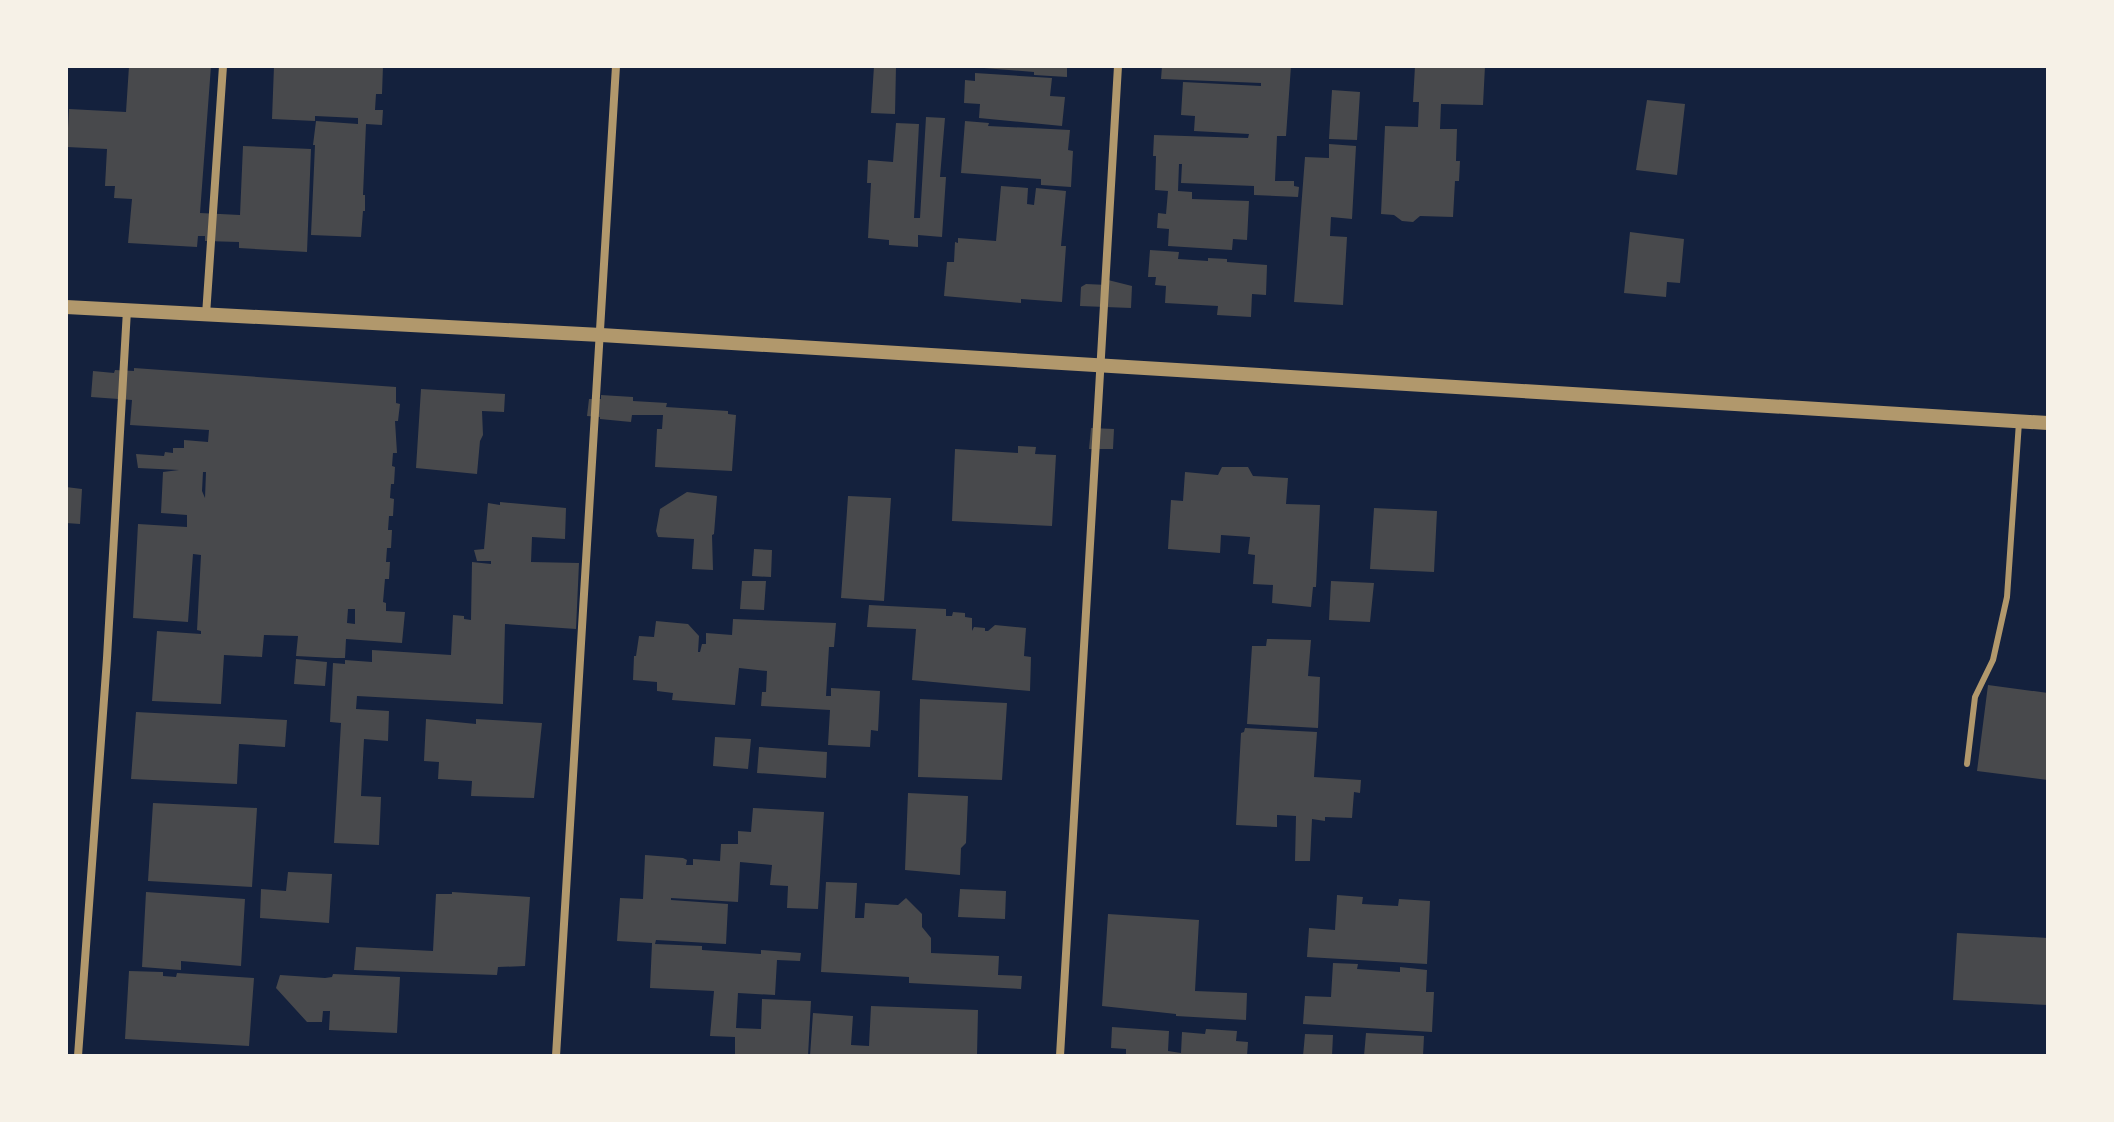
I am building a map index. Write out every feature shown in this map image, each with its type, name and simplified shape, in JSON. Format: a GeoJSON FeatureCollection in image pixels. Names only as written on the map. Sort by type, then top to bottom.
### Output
{"type":"FeatureCollection","features":[{"type":"Feature","properties":{"kind":"street"},"geometry":{"type":"LineString","coordinates":[[206,315],[223,66]]}},
{"type":"Feature","properties":{"kind":"street"},"geometry":{"type":"LineString","coordinates":[[556,1056],[616,66]]}},
{"type":"Feature","properties":{"kind":"street"},"geometry":{"type":"LineString","coordinates":[[1060,1056],[1118,66]]}},
{"type":"Feature","properties":{"kind":"street"},"geometry":{"type":"LineString","coordinates":[[66,307],[601,335],[2048,423]]}},
{"type":"Feature","properties":{"kind":"street"},"geometry":{"type":"LineString","coordinates":[[78,1056],[108,643],[127,310]]}},
{"type":"Feature","properties":{"kind":"lane"},"geometry":{"type":"LineString","coordinates":[[1967,764],[1975,697],[1993,660],[2007,597],[2019,421]]}},
{"type":"Feature","properties":{"kind":"building"},"geometry":{"type":"Polygon","coordinates":[[[129,66],[211,66],[200,213],[240,215],[243,146],[311,149],[307,252],[239,248],[239,242],[205,241],[205,236],[198,236],[197,247],[128,243],[132,199],[114,198],[115,186],[105,186],[107,149],[67,147],[69,109],[126,112],[129,66]]]}},
{"type":"Feature","properties":{"kind":"building"},"geometry":{"type":"Polygon","coordinates":[[[274,66],[383,66],[382,94],[376,94],[375,110],[383,110],[382,125],[366,124],[365,211],[361,237],[311,235],[316,121],[358,124],[358,118],[315,116],[315,121],[272,119],[274,66]]]}},
{"type":"Feature","properties":{"kind":"building"},"geometry":{"type":"Polygon","coordinates":[[[874,66],[896,66],[895,114],[871,113],[874,66]]]}},
{"type":"Feature","properties":{"kind":"building"},"geometry":{"type":"Polygon","coordinates":[[[984,66],[1067,66],[1067,77],[1034,75],[1034,72],[984,66]]]}},
{"type":"Feature","properties":{"kind":"building"},"geometry":{"type":"Polygon","coordinates":[[[1162,66],[1291,66],[1286,136],[1277,136],[1275,181],[1294,181],[1294,186],[1299,187],[1298,197],[1254,195],[1254,186],[1181,183],[1182,164],[1179,164],[1178,191],[1192,192],[1192,199],[1249,201],[1247,240],[1233,239],[1232,250],[1168,246],[1169,229],[1157,228],[1158,213],[1166,214],[1168,191],[1155,190],[1154,135],[1248,138],[1249,134],[1194,131],[1195,116],[1181,115],[1183,82],[1261,86],[1261,83],[1161,79],[1162,66]]]}},
{"type":"Feature","properties":{"kind":"building"},"geometry":{"type":"Polygon","coordinates":[[[1415,66],[1485,66],[1483,105],[1441,104],[1440,129],[1457,129],[1456,161],[1460,161],[1459,181],[1455,181],[1453,217],[1420,216],[1413,222],[1381,214],[1385,126],[1418,127],[1419,102],[1413,102],[1415,66]]]}},
{"type":"Feature","properties":{"kind":"building"},"geometry":{"type":"Polygon","coordinates":[[[975,73],[1052,78],[1050,96],[1065,97],[1062,126],[979,118],[980,104],[964,103],[965,80],[975,81],[975,73]]]}},
{"type":"Feature","properties":{"kind":"building"},"geometry":{"type":"Polygon","coordinates":[[[1332,90],[1360,92],[1357,140],[1329,139],[1332,90]]]}},
{"type":"Feature","properties":{"kind":"building"},"geometry":{"type":"Polygon","coordinates":[[[1647,100],[1685,104],[1677,175],[1636,170],[1647,100]]]}},
{"type":"Feature","properties":{"kind":"building"},"geometry":{"type":"Polygon","coordinates":[[[926,117],[945,118],[940,177],[946,177],[942,237],[918,235],[918,247],[889,245],[889,240],[868,238],[871,183],[867,183],[868,160],[893,162],[896,123],[919,124],[914,218],[920,218],[926,117]]]}},
{"type":"Feature","properties":{"kind":"building"},"geometry":{"type":"Polygon","coordinates":[[[965,121],[989,123],[988,126],[1070,130],[1068,150],[1073,151],[1071,187],[1041,185],[1041,179],[961,173],[965,121]]]}},
{"type":"Feature","properties":{"kind":"building"},"geometry":{"type":"Polygon","coordinates":[[[1329,144],[1356,146],[1352,219],[1331,217],[1330,236],[1347,237],[1343,305],[1294,302],[1305,157],[1329,158],[1329,144]]]}},
{"type":"Feature","properties":{"kind":"building"},"geometry":{"type":"Polygon","coordinates":[[[1001,186],[1028,188],[1027,204],[1034,205],[1036,188],[1066,191],[1061,246],[1066,246],[1062,302],[1021,299],[1021,303],[944,296],[947,262],[954,262],[958,238],[996,241],[1001,186]]]}},
{"type":"Feature","properties":{"kind":"building"},"geometry":{"type":"Polygon","coordinates":[[[1630,232],[1684,239],[1680,283],[1667,282],[1666,297],[1624,293],[1630,232]]]}},
{"type":"Feature","properties":{"kind":"building"},"geometry":{"type":"Polygon","coordinates":[[[1150,250],[1179,252],[1178,259],[1227,259],[1227,262],[1267,265],[1266,295],[1252,294],[1251,317],[1217,315],[1218,306],[1165,303],[1166,286],[1155,285],[1156,277],[1148,277],[1150,250]]]}},
{"type":"Feature","properties":{"kind":"building"},"geometry":{"type":"Polygon","coordinates":[[[1108,280],[1132,286],[1131,308],[1080,306],[1081,287],[1086,284],[1108,285],[1108,280]]]}},
{"type":"Feature","properties":{"kind":"building"},"geometry":{"type":"Polygon","coordinates":[[[134,368],[396,387],[396,403],[400,404],[398,421],[395,421],[397,453],[393,453],[392,466],[395,467],[390,498],[394,499],[393,516],[389,516],[388,530],[392,530],[391,548],[387,548],[386,562],[390,562],[389,579],[385,579],[383,602],[386,603],[386,611],[405,612],[402,643],[346,639],[345,658],[296,656],[298,636],[264,635],[262,657],[224,655],[221,704],[152,701],[157,631],[201,634],[197,630],[201,555],[193,554],[188,622],[133,618],[138,524],[187,527],[187,515],[161,513],[163,472],[179,470],[138,468],[136,454],[164,456],[165,452],[173,453],[173,448],[184,448],[184,440],[208,442],[209,430],[130,425],[132,400],[91,397],[93,371],[134,371],[134,368]],[[203,472],[202,491],[205,498],[206,472],[203,472]],[[348,609],[347,623],[355,624],[355,609],[348,609]]]}},
{"type":"Feature","properties":{"kind":"building"},"geometry":{"type":"Polygon","coordinates":[[[421,389],[505,394],[504,412],[482,411],[483,435],[477,474],[416,468],[421,389]]]}},
{"type":"Feature","properties":{"kind":"building"},"geometry":{"type":"Polygon","coordinates":[[[601,395],[667,403],[666,407],[728,411],[728,414],[736,415],[732,471],[655,467],[657,429],[662,429],[663,415],[632,415],[631,422],[587,416],[589,399],[601,399],[601,395]]]}},
{"type":"Feature","properties":{"kind":"building"},"geometry":{"type":"Polygon","coordinates":[[[1091,428],[1114,429],[1113,449],[1089,449],[1091,428]]]}},
{"type":"Feature","properties":{"kind":"building"},"geometry":{"type":"Polygon","coordinates":[[[1018,446],[1036,447],[1035,454],[1056,455],[1052,526],[952,521],[955,449],[1018,453],[1018,446]]]}},
{"type":"Feature","properties":{"kind":"building"},"geometry":{"type":"Polygon","coordinates":[[[1222,467],[1248,467],[1253,476],[1288,478],[1286,504],[1320,505],[1316,587],[1313,587],[1311,607],[1272,603],[1273,585],[1253,584],[1255,555],[1248,554],[1250,537],[1221,535],[1220,553],[1168,549],[1171,500],[1183,501],[1185,472],[1218,475],[1222,467]]]}},
{"type":"Feature","properties":{"kind":"building"},"geometry":{"type":"Polygon","coordinates":[[[66,487],[82,489],[80,524],[66,523],[66,487]]]}},
{"type":"Feature","properties":{"kind":"building"},"geometry":{"type":"Polygon","coordinates":[[[687,492],[717,496],[712,535],[713,570],[692,569],[694,539],[658,537],[656,531],[660,509],[687,492]]]}},
{"type":"Feature","properties":{"kind":"building"},"geometry":{"type":"Polygon","coordinates":[[[848,496],[891,498],[884,601],[841,598],[848,496]]]}},
{"type":"Feature","properties":{"kind":"building"},"geometry":{"type":"Polygon","coordinates":[[[500,502],[566,508],[565,539],[532,537],[531,562],[579,563],[576,629],[505,624],[503,704],[357,696],[356,709],[389,711],[388,741],[364,739],[361,796],[381,797],[379,845],[334,843],[341,723],[330,722],[333,663],[345,664],[345,660],[372,662],[372,650],[451,655],[453,615],[471,620],[472,562],[491,564],[491,561],[477,561],[474,550],[484,549],[488,503],[500,505],[500,502]]]}},
{"type":"Feature","properties":{"kind":"building"},"geometry":{"type":"Polygon","coordinates":[[[1374,508],[1437,511],[1434,572],[1370,569],[1374,508]]]}},
{"type":"Feature","properties":{"kind":"building"},"geometry":{"type":"Polygon","coordinates":[[[754,549],[772,550],[771,577],[752,576],[754,549]]]}},
{"type":"Feature","properties":{"kind":"building"},"geometry":{"type":"Polygon","coordinates":[[[742,581],[766,581],[764,610],[740,609],[742,581]]]}},
{"type":"Feature","properties":{"kind":"building"},"geometry":{"type":"Polygon","coordinates":[[[1331,581],[1374,583],[1370,622],[1329,620],[1331,581]]]}},
{"type":"Feature","properties":{"kind":"building"},"geometry":{"type":"Polygon","coordinates":[[[869,605],[946,609],[946,616],[952,616],[953,612],[965,613],[965,617],[972,618],[972,631],[974,627],[988,631],[995,625],[1026,628],[1024,656],[1031,657],[1030,691],[912,680],[916,629],[867,627],[869,605]]]}},
{"type":"Feature","properties":{"kind":"building"},"geometry":{"type":"Polygon","coordinates":[[[733,619],[836,623],[834,647],[829,647],[826,696],[831,696],[831,688],[880,691],[878,731],[871,730],[870,747],[828,745],[830,710],[761,706],[762,692],[766,692],[767,671],[739,668],[735,705],[672,700],[673,693],[657,691],[657,682],[633,680],[639,636],[654,637],[656,621],[688,624],[699,636],[700,652],[702,644],[706,644],[706,633],[732,635],[733,619]]]}},
{"type":"Feature","properties":{"kind":"building"},"geometry":{"type":"Polygon","coordinates":[[[1267,639],[1311,640],[1308,676],[1320,677],[1318,728],[1247,724],[1252,646],[1266,646],[1267,639]]]}},
{"type":"Feature","properties":{"kind":"building"},"geometry":{"type":"Polygon","coordinates":[[[296,659],[327,662],[325,686],[294,684],[296,659]]]}},
{"type":"Feature","properties":{"kind":"building"},"geometry":{"type":"Polygon","coordinates":[[[1988,685],[2048,693],[2048,780],[1977,771],[1988,685]]]}},
{"type":"Feature","properties":{"kind":"building"},"geometry":{"type":"Polygon","coordinates":[[[920,699],[1007,703],[1002,780],[918,777],[920,699]]]}},
{"type":"Feature","properties":{"kind":"building"},"geometry":{"type":"Polygon","coordinates":[[[136,712],[287,720],[285,747],[239,744],[237,784],[131,779],[136,712]]]}},
{"type":"Feature","properties":{"kind":"building"},"geometry":{"type":"Polygon","coordinates":[[[426,719],[476,724],[476,719],[542,723],[534,798],[471,796],[472,781],[438,779],[439,762],[424,761],[426,719]]]}},
{"type":"Feature","properties":{"kind":"building"},"geometry":{"type":"Polygon","coordinates":[[[1245,728],[1317,732],[1314,777],[1361,780],[1360,793],[1354,792],[1352,818],[1312,819],[1310,861],[1295,861],[1296,816],[1277,815],[1277,827],[1236,825],[1241,733],[1245,728]]]}},
{"type":"Feature","properties":{"kind":"building"},"geometry":{"type":"Polygon","coordinates":[[[715,737],[751,739],[748,769],[713,766],[715,737]]]}},
{"type":"Feature","properties":{"kind":"building"},"geometry":{"type":"Polygon","coordinates":[[[759,747],[827,752],[826,778],[757,773],[759,747]]]}},
{"type":"Feature","properties":{"kind":"building"},"geometry":{"type":"Polygon","coordinates":[[[908,793],[968,796],[966,843],[961,848],[960,875],[905,870],[908,793]]]}},
{"type":"Feature","properties":{"kind":"building"},"geometry":{"type":"Polygon","coordinates":[[[153,803],[257,808],[252,887],[148,881],[153,803]]]}},
{"type":"Feature","properties":{"kind":"building"},"geometry":{"type":"Polygon","coordinates":[[[753,808],[824,812],[818,909],[787,908],[788,886],[770,885],[772,865],[740,862],[738,902],[671,898],[728,904],[726,944],[656,940],[655,944],[702,946],[702,950],[761,954],[761,950],[801,953],[800,961],[777,960],[775,995],[738,993],[736,1028],[761,1029],[762,999],[811,1001],[808,1056],[735,1056],[735,1037],[710,1036],[714,991],[650,988],[652,943],[617,941],[620,898],[643,899],[645,855],[683,858],[687,860],[686,865],[693,865],[693,859],[720,861],[721,844],[738,844],[738,831],[751,832],[753,808]]]}},
{"type":"Feature","properties":{"kind":"building"},"geometry":{"type":"Polygon","coordinates":[[[288,872],[332,874],[329,923],[260,918],[261,889],[286,891],[288,872]]]}},
{"type":"Feature","properties":{"kind":"building"},"geometry":{"type":"Polygon","coordinates":[[[826,882],[857,883],[855,918],[864,918],[865,903],[898,905],[906,898],[922,914],[922,927],[931,938],[931,953],[999,956],[998,975],[1022,976],[1021,989],[909,983],[909,977],[821,972],[826,882]]]}},
{"type":"Feature","properties":{"kind":"building"},"geometry":{"type":"Polygon","coordinates":[[[960,889],[1006,891],[1005,919],[958,917],[960,889]]]}},
{"type":"Feature","properties":{"kind":"building"},"geometry":{"type":"Polygon","coordinates":[[[146,892],[245,899],[241,966],[181,961],[181,970],[142,967],[146,892]]]}},
{"type":"Feature","properties":{"kind":"building"},"geometry":{"type":"Polygon","coordinates":[[[452,892],[530,897],[525,966],[498,967],[497,975],[354,970],[356,947],[433,951],[436,894],[452,892]]]}},
{"type":"Feature","properties":{"kind":"building"},"geometry":{"type":"Polygon","coordinates":[[[1337,895],[1363,897],[1362,904],[1398,906],[1399,899],[1430,901],[1427,964],[1307,957],[1309,928],[1335,930],[1337,895]]]}},
{"type":"Feature","properties":{"kind":"building"},"geometry":{"type":"Polygon","coordinates":[[[1108,914],[1199,920],[1195,991],[1247,993],[1246,1020],[1176,1016],[1102,1006],[1108,914]]]}},
{"type":"Feature","properties":{"kind":"building"},"geometry":{"type":"Polygon","coordinates":[[[1957,933],[2048,938],[2048,1005],[1953,1000],[1957,933]]]}},
{"type":"Feature","properties":{"kind":"building"},"geometry":{"type":"Polygon","coordinates":[[[1333,963],[1358,964],[1357,969],[1400,972],[1400,967],[1427,970],[1426,992],[1434,992],[1432,1032],[1303,1024],[1305,996],[1331,997],[1333,963]]]}},
{"type":"Feature","properties":{"kind":"building"},"geometry":{"type":"Polygon","coordinates":[[[129,971],[163,972],[163,976],[176,977],[177,973],[254,978],[249,1046],[125,1039],[129,971]]]}},
{"type":"Feature","properties":{"kind":"building"},"geometry":{"type":"Polygon","coordinates":[[[333,974],[400,977],[397,1033],[329,1030],[330,1011],[323,1011],[322,1022],[307,1022],[276,988],[280,975],[325,978],[333,974]]]}},
{"type":"Feature","properties":{"kind":"building"},"geometry":{"type":"Polygon","coordinates":[[[871,1006],[978,1010],[977,1056],[810,1056],[813,1013],[853,1016],[851,1045],[869,1046],[871,1006]]]}},
{"type":"Feature","properties":{"kind":"building"},"geometry":{"type":"Polygon","coordinates":[[[1112,1027],[1169,1031],[1168,1051],[1181,1053],[1182,1032],[1205,1034],[1206,1029],[1237,1031],[1236,1041],[1248,1042],[1247,1056],[1126,1056],[1126,1049],[1111,1048],[1112,1027]]]}},
{"type":"Feature","properties":{"kind":"building"},"geometry":{"type":"Polygon","coordinates":[[[1366,1033],[1424,1036],[1423,1056],[1364,1056],[1366,1033]]]}},
{"type":"Feature","properties":{"kind":"building"},"geometry":{"type":"Polygon","coordinates":[[[1305,1034],[1333,1035],[1332,1056],[1303,1056],[1305,1034]]]}}]}
